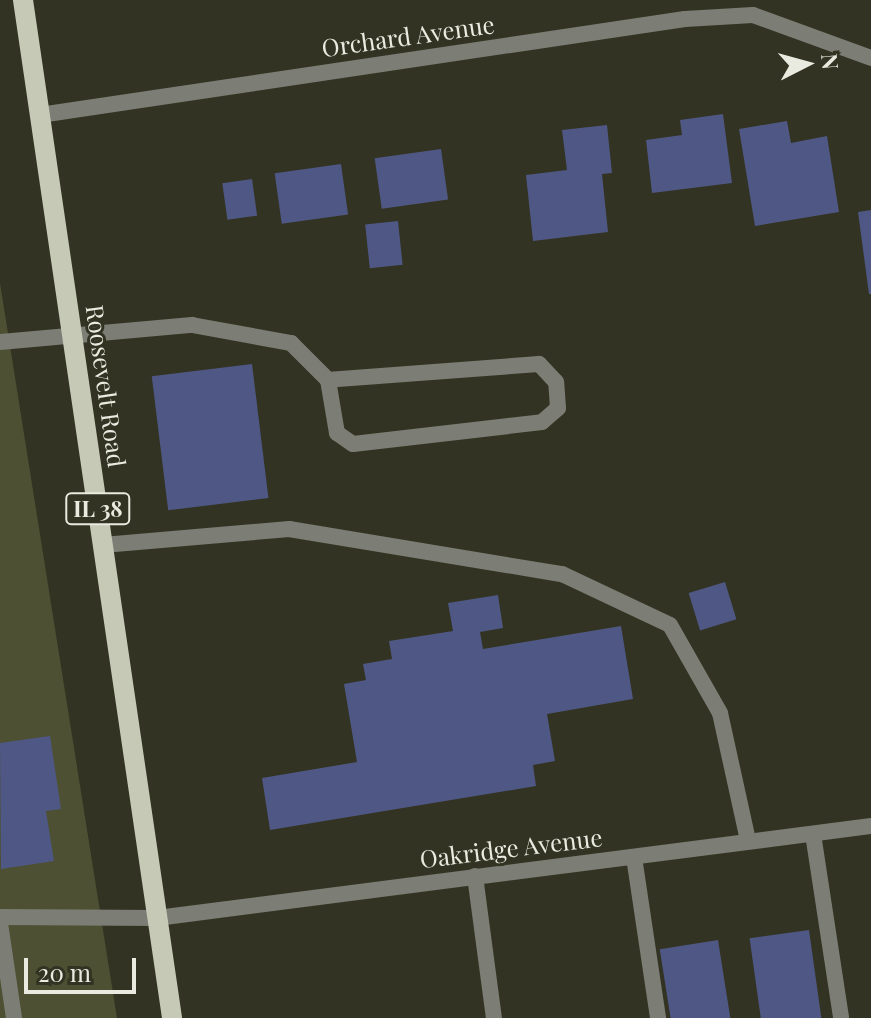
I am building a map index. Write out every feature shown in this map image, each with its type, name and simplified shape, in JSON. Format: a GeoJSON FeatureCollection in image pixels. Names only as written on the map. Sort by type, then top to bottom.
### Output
{"type":"FeatureCollection","features":[{"type":"Feature","properties":{"kind":"main road","name":"Roosevelt Road"},"geometry":{"type":"LineString","coordinates":[[23,0],[172,1018]]}},
{"type":"Feature","properties":{"kind":"street","name":"Orchard Avenue"},"geometry":{"type":"LineString","coordinates":[[40,115],[685,19],[753,15],[871,58]]}},
{"type":"Feature","properties":{"kind":"street"},"geometry":{"type":"LineString","coordinates":[[0,342],[192,325],[291,343],[328,380],[337,433],[353,444],[542,422],[558,408],[556,382],[539,364],[328,380]]}},
{"type":"Feature","properties":{"kind":"street"},"geometry":{"type":"LineString","coordinates":[[103,545],[289,529],[562,574],[670,625],[720,713],[748,840]]}},
{"type":"Feature","properties":{"kind":"street","name":"Oakridge Avenue"},"geometry":{"type":"LineString","coordinates":[[0,917],[157,918],[871,826]]}},
{"type":"Feature","properties":{"kind":"street"},"geometry":{"type":"LineString","coordinates":[[813,834],[841,1018]]}},
{"type":"Feature","properties":{"kind":"street"},"geometry":{"type":"LineString","coordinates":[[634,857],[658,1018]]}},
{"type":"Feature","properties":{"kind":"street"},"geometry":{"type":"LineString","coordinates":[[475,876],[494,1018]]}},
{"type":"Feature","properties":{"kind":"street"},"geometry":{"type":"LineString","coordinates":[[0,923],[14,1018]]}},
{"type":"Feature","properties":{"kind":"green space"},"geometry":{"type":"Polygon","coordinates":[[[0,283],[117,1018],[0,1018],[0,283]]]}},
{"type":"Feature","properties":{"kind":"building"},"geometry":{"type":"Polygon","coordinates":[[[723,114],[732,183],[652,193],[646,140],[682,135],[680,120],[723,114]]]}},
{"type":"Feature","properties":{"kind":"building"},"geometry":{"type":"Polygon","coordinates":[[[787,121],[791,143],[827,136],[839,212],[755,226],[739,129],[787,121]]]}},
{"type":"Feature","properties":{"kind":"building"},"geometry":{"type":"Polygon","coordinates":[[[607,125],[612,173],[602,174],[608,232],[533,241],[526,175],[567,170],[562,130],[607,125]]]}},
{"type":"Feature","properties":{"kind":"building"},"geometry":{"type":"Polygon","coordinates":[[[441,149],[448,200],[382,209],[375,158],[441,149]]]}},
{"type":"Feature","properties":{"kind":"building"},"geometry":{"type":"Polygon","coordinates":[[[341,164],[348,215],[282,224],[275,173],[341,164]]]}},
{"type":"Feature","properties":{"kind":"building"},"geometry":{"type":"Polygon","coordinates":[[[252,179],[257,216],[227,220],[222,183],[252,179]]]}},
{"type":"Feature","properties":{"kind":"building"},"geometry":{"type":"Polygon","coordinates":[[[871,210],[871,294],[869,294],[858,212],[871,210]]]}},
{"type":"Feature","properties":{"kind":"building"},"geometry":{"type":"Polygon","coordinates":[[[398,221],[403,265],[370,268],[365,224],[398,221]]]}},
{"type":"Feature","properties":{"kind":"building"},"geometry":{"type":"Polygon","coordinates":[[[252,364],[268,498],[168,510],[152,376],[252,364]]]}},
{"type":"Feature","properties":{"kind":"building"},"geometry":{"type":"Polygon","coordinates":[[[725,582],[736,619],[700,630],[689,593],[725,582]]]}},
{"type":"Feature","properties":{"kind":"building"},"geometry":{"type":"Polygon","coordinates":[[[498,595],[503,628],[480,632],[483,649],[621,626],[633,699],[547,714],[555,761],[533,765],[536,786],[270,830],[262,778],[357,762],[344,684],[366,680],[363,664],[392,659],[389,641],[453,631],[448,603],[498,595]]]}},
{"type":"Feature","properties":{"kind":"building"},"geometry":{"type":"Polygon","coordinates":[[[50,736],[61,809],[46,811],[54,861],[1,869],[0,743],[50,736]]]}},
{"type":"Feature","properties":{"kind":"building"},"geometry":{"type":"Polygon","coordinates":[[[809,930],[821,1018],[761,1018],[750,938],[809,930]]]}},
{"type":"Feature","properties":{"kind":"building"},"geometry":{"type":"Polygon","coordinates":[[[718,940],[730,1018],[671,1018],[660,949],[718,940]]]}}]}
